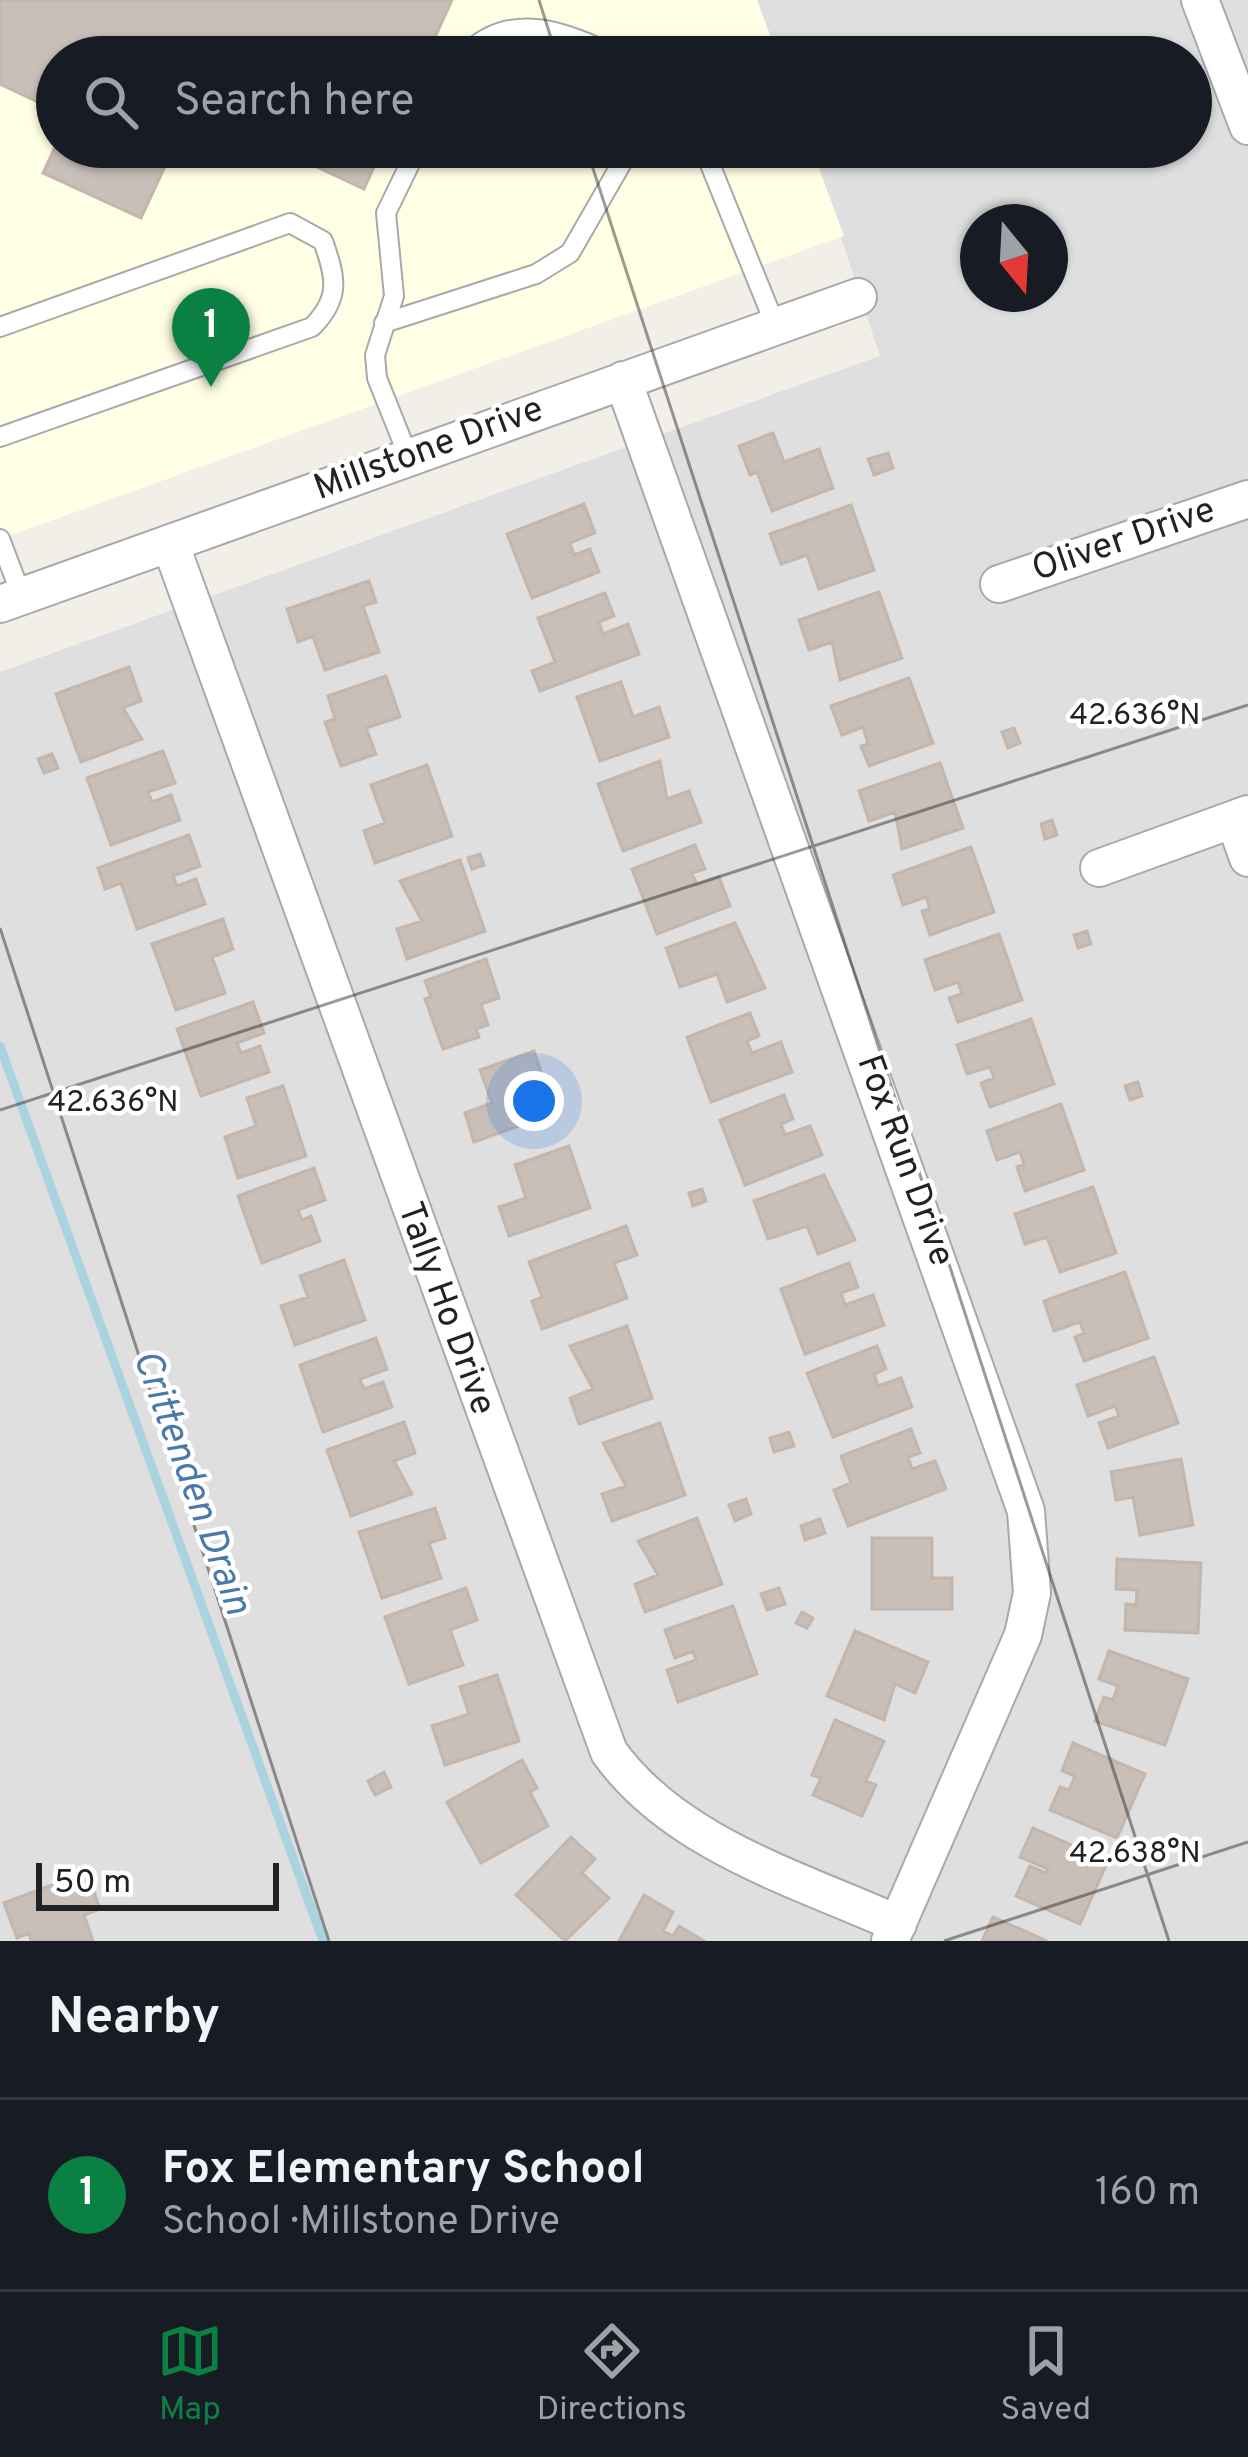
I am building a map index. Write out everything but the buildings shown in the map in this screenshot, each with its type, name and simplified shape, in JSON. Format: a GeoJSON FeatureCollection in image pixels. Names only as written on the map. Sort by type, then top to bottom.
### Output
{"type":"FeatureCollection","features":[{"type":"Feature","properties":{"kind":"street"},"geometry":{"type":"LineString","coordinates":[[1200,0],[1248,126]]}},
{"type":"Feature","properties":{"kind":"street","name":"Millstone Drive"},"geometry":{"type":"LineString","coordinates":[[11,600],[858,297]]}},
{"type":"Feature","properties":{"kind":"street","name":"Fox Run Drive"},"geometry":{"type":"LineString","coordinates":[[622,380],[1026,1510],[1032,1593],[1023,1635],[894,1932]]}},
{"type":"Feature","properties":{"kind":"street","name":"Oliver Drive"},"geometry":{"type":"LineString","coordinates":[[999,584],[1248,499]]}},
{"type":"Feature","properties":{"kind":"street","name":"Tally Ho Drive"},"geometry":{"type":"LineString","coordinates":[[170,543],[609,1752],[633,1786],[697,1833],[894,1932]]}},
{"type":"Feature","properties":{"kind":"street"},"geometry":{"type":"LineString","coordinates":[[1099,868],[1241,816],[1248,858]]}},
{"type":"Feature","properties":{"kind":"lane"},"geometry":{"type":"LineString","coordinates":[[498,36],[514,26],[574,36]]}},
{"type":"Feature","properties":{"kind":"lane"},"geometry":{"type":"LineString","coordinates":[[408,168],[386,213],[394,296],[375,355],[377,378],[409,458]]}},
{"type":"Feature","properties":{"kind":"lane"},"geometry":{"type":"LineString","coordinates":[[384,323],[536,274],[570,253],[603,205],[621,168]]}},
{"type":"Feature","properties":{"kind":"lane"},"geometry":{"type":"LineString","coordinates":[[712,168],[776,327]]}},
{"type":"Feature","properties":{"kind":"lane"},"geometry":{"type":"LineString","coordinates":[[0,327],[290,223],[323,241],[336,278],[332,307],[312,327],[0,437]]}},
{"type":"Feature","properties":{"kind":"lane"},"geometry":{"type":"LineString","coordinates":[[0,539],[11,600]]}},
{"type":"Feature","properties":{"kind":"shaded area"},"geometry":{"type":"Polygon","coordinates":[[[0,0],[757,0],[770,36],[36,36],[36,168],[819,168],[844,236],[0,539],[0,0]]]}},
{"type":"Feature","properties":{"kind":"shaded area"},"geometry":{"type":"Polygon","coordinates":[[[757,0],[1248,0],[1248,1941],[0,1941],[0,672],[880,356],[818,168],[1212,168],[1212,36],[770,36],[757,0]]]}},
{"type":"Feature","properties":{"kind":"waterway","name":"Crittenden Drain"},"geometry":{"type":"LineString","coordinates":[[0,1046],[323,1941]]}},
{"type":"Feature","properties":{"kind":"place","name":"Fox Elementary School"},"geometry":{"type":"Point","coordinates":[211,387]}}]}
